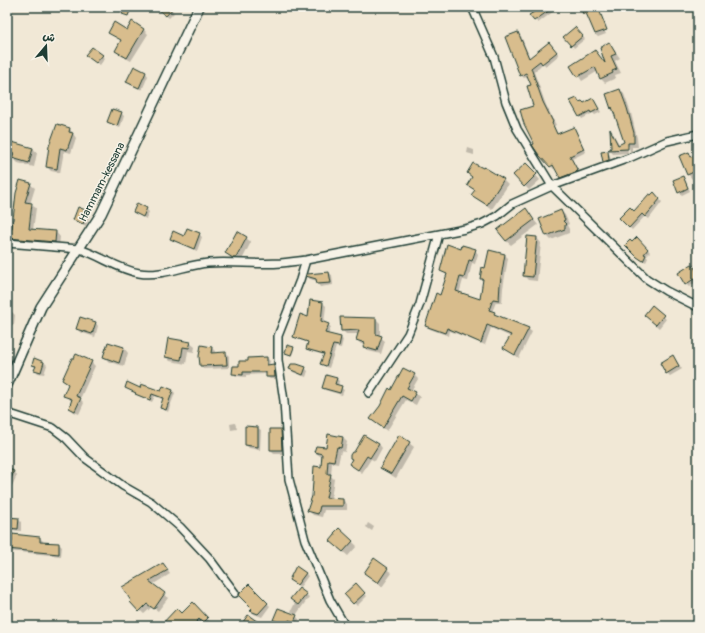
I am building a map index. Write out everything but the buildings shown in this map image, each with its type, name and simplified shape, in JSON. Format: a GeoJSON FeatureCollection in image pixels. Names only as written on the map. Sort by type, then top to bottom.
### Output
{"type":"FeatureCollection","features":[{"type":"Feature","properties":{"kind":"street","name":"Hammam-kessana"},"geometry":{"type":"LineString","coordinates":[[7,385],[41,308],[101,214],[199,7]]}},
{"type":"Feature","properties":{"kind":"street"},"geometry":{"type":"LineString","coordinates":[[472,7],[494,57],[506,102],[517,129],[552,186],[647,279],[666,291],[698,307]]}},
{"type":"Feature","properties":{"kind":"street"},"geometry":{"type":"LineString","coordinates":[[7,243],[79,249],[91,252],[121,267],[139,273],[157,274],[207,263],[281,263],[306,260],[465,229],[482,224],[512,204],[552,186],[628,158],[666,140],[698,134]]}},
{"type":"Feature","properties":{"kind":"street"},"geometry":{"type":"LineString","coordinates":[[369,393],[408,334],[420,304],[440,234]]}},
{"type":"Feature","properties":{"kind":"street"},"geometry":{"type":"LineString","coordinates":[[306,260],[300,280],[278,336],[278,360],[284,401],[289,479],[305,540],[330,600],[345,626]]}},
{"type":"Feature","properties":{"kind":"street"},"geometry":{"type":"LineString","coordinates":[[7,413],[53,428],[66,438],[85,458],[123,486],[151,502],[180,527],[209,558],[235,593]]}}]}
